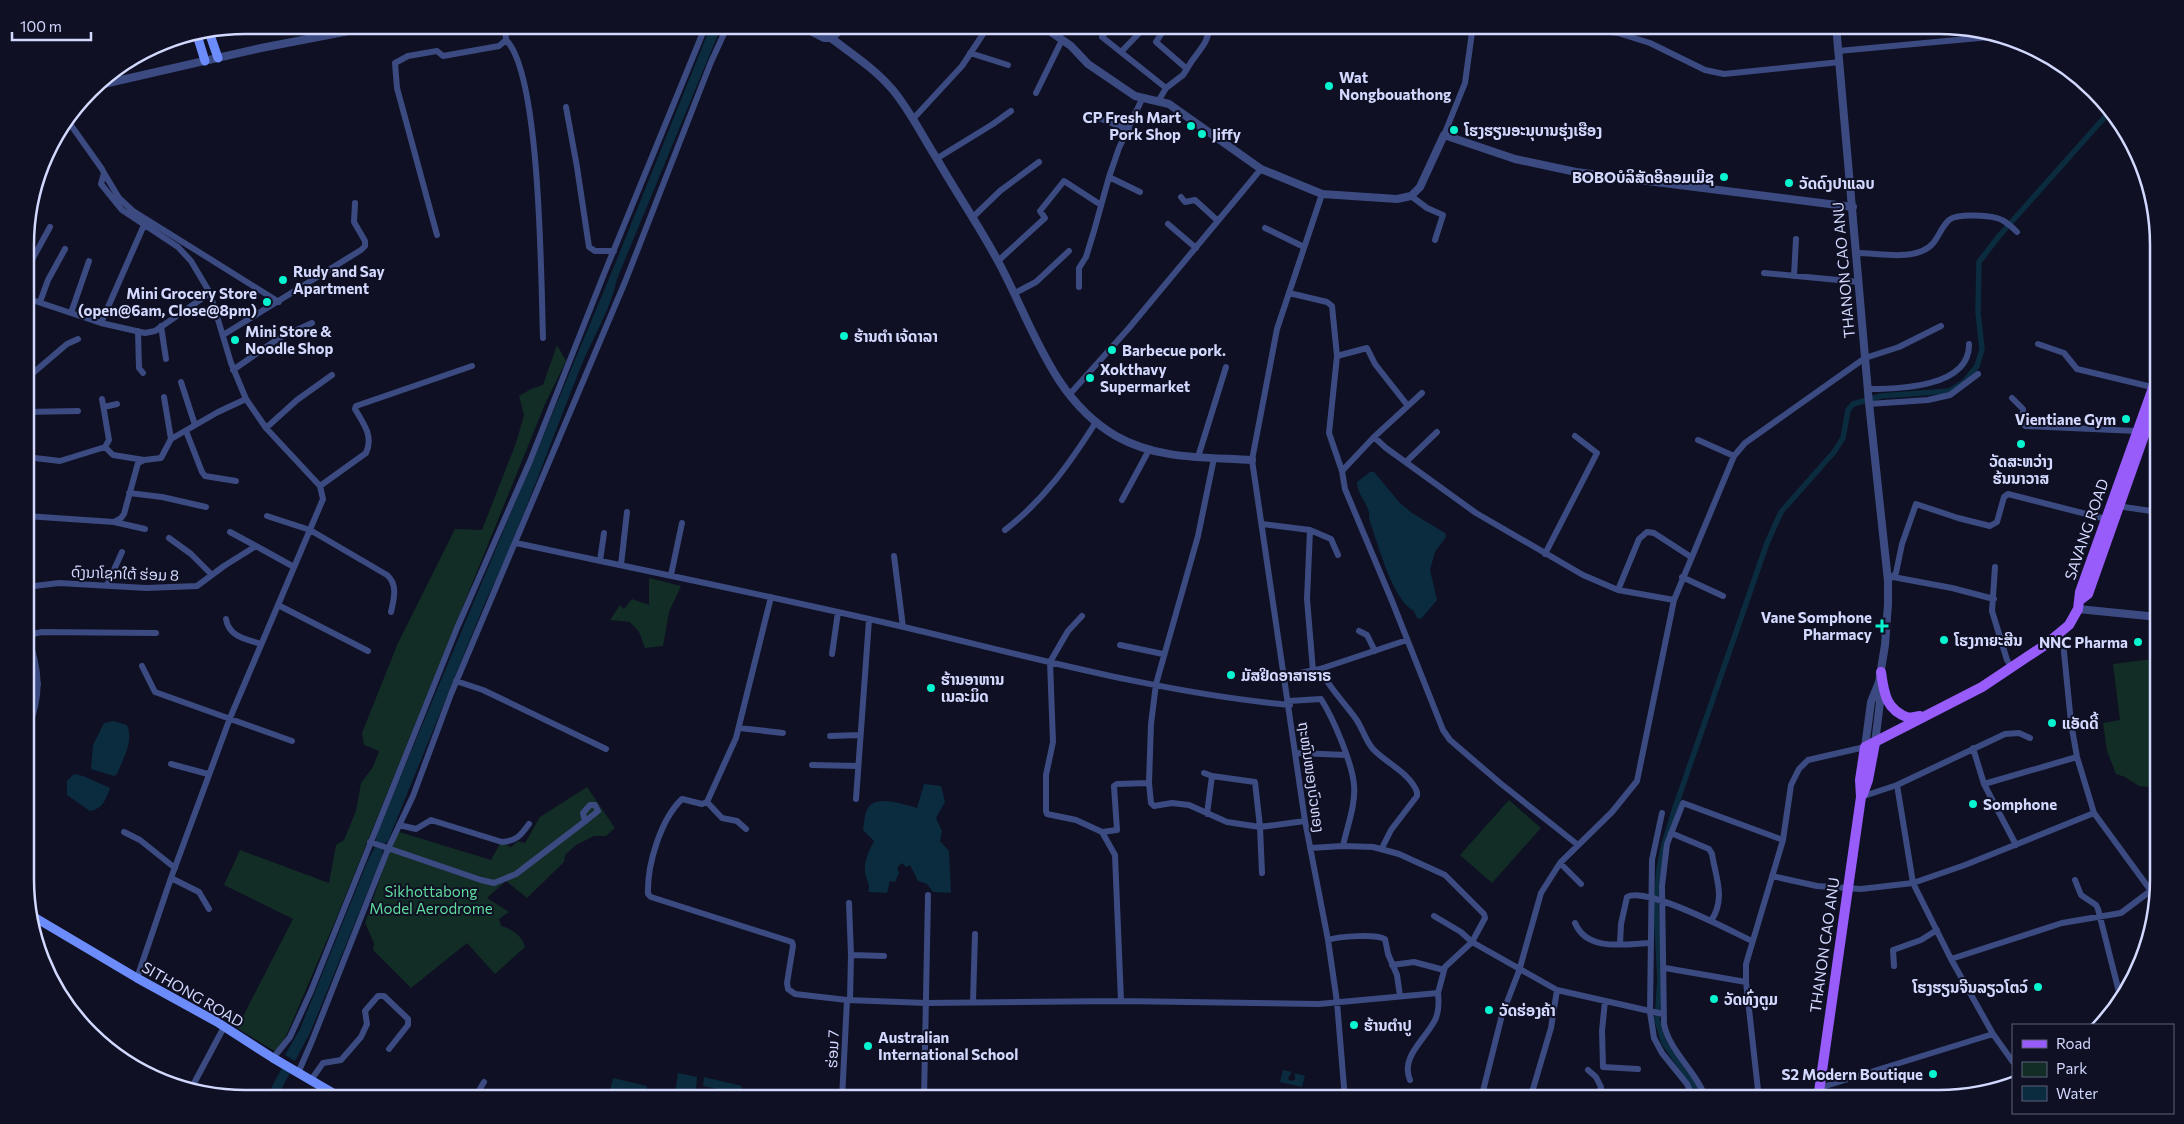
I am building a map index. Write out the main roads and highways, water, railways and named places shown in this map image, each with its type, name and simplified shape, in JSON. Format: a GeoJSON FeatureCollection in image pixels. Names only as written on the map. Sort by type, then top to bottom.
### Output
{"type":"FeatureCollection","features":[{"type":"Feature","properties":{"kind":"main road"},"geometry":{"type":"LineString","coordinates":[[211,37],[218,58]]}},
{"type":"Feature","properties":{"kind":"main road"},"geometry":{"type":"LineString","coordinates":[[198,39],[205,61]]}},
{"type":"Feature","properties":{"kind":"main road","name":"SAVANG ROAD"},"geometry":{"type":"LineString","coordinates":[[2079,604],[2088,594],[2114,506],[2150,408]]}},
{"type":"Feature","properties":{"kind":"main road","name":"SAVANG ROAD"},"geometry":{"type":"LineString","coordinates":[[2079,604],[2080,592],[2106,519],[2114,506]]}},
{"type":"Feature","properties":{"kind":"main road"},"geometry":{"type":"LineString","coordinates":[[1875,742],[1982,687],[2012,668],[2069,625],[2079,604]]}},
{"type":"Feature","properties":{"kind":"main road"},"geometry":{"type":"LineString","coordinates":[[1880,677],[1884,696],[1890,707],[1897,713],[1909,718],[1940,709]]}},
{"type":"Feature","properties":{"kind":"main road","name":"THANON CAO ANU"},"geometry":{"type":"LineString","coordinates":[[1818,1090],[1861,797],[1860,780],[1865,747],[1875,742]]}},
{"type":"Feature","properties":{"kind":"main road","name":"THANON CAO ANU"},"geometry":{"type":"LineString","coordinates":[[1861,797],[1868,780],[1875,742]]}},
{"type":"Feature","properties":{"kind":"main road","name":"SITHONG ROAD"},"geometry":{"type":"LineString","coordinates":[[38,919],[224,1027],[328,1090]]}},
{"type":"Feature","properties":{"kind":"water"},"geometry":{"type":"Polygon","coordinates":[[[707,34],[718,34],[617,279],[605,315],[583,362],[510,548],[484,605],[388,841],[384,844],[381,859],[310,1033],[295,1061],[285,1055],[300,1029],[368,860],[375,847],[377,833],[613,269],[707,34]]]}},
{"type":"Feature","properties":{"kind":"water"},"geometry":{"type":"Polygon","coordinates":[[[1370,472],[1374,472],[1400,503],[1412,513],[1445,533],[1446,537],[1435,552],[1430,570],[1437,600],[1421,619],[1417,618],[1414,611],[1406,605],[1399,595],[1381,556],[1369,519],[1368,509],[1359,492],[1357,482],[1370,472]]]}},
{"type":"Feature","properties":{"kind":"water"},"geometry":{"type":"Polygon","coordinates":[[[113,721],[127,725],[129,731],[125,756],[117,774],[114,776],[91,769],[93,745],[104,723],[113,721]]]}},
{"type":"Feature","properties":{"kind":"water"},"geometry":{"type":"Polygon","coordinates":[[[74,774],[110,788],[101,806],[90,811],[67,795],[67,781],[74,774]]]}},
{"type":"Feature","properties":{"kind":"water"},"geometry":{"type":"Polygon","coordinates":[[[924,784],[941,786],[945,802],[936,818],[942,831],[940,841],[949,851],[951,893],[933,892],[927,884],[918,881],[910,865],[906,867],[902,863],[897,868],[899,873],[895,882],[890,881],[887,893],[868,892],[869,887],[865,864],[874,841],[863,830],[867,810],[876,802],[883,801],[917,808],[924,784]]]}},
{"type":"Feature","properties":{"kind":"water"},"geometry":{"type":"Polygon","coordinates":[[[282,1068],[290,1073],[281,1090],[270,1090],[282,1068]]]}},
{"type":"Feature","properties":{"kind":"water"},"geometry":{"type":"Polygon","coordinates":[[[1283,1070],[1292,1072],[1288,1078],[1290,1081],[1295,1080],[1295,1073],[1305,1076],[1302,1087],[1280,1082],[1283,1070]]]}},
{"type":"Feature","properties":{"kind":"water"},"geometry":{"type":"Polygon","coordinates":[[[678,1073],[697,1077],[696,1090],[675,1090],[678,1073]]]}},
{"type":"Feature","properties":{"kind":"water"},"geometry":{"type":"Polygon","coordinates":[[[704,1077],[742,1086],[742,1090],[722,1090],[703,1086],[704,1077]]]}},
{"type":"Feature","properties":{"kind":"water"},"geometry":{"type":"Polygon","coordinates":[[[613,1078],[647,1086],[646,1090],[610,1090],[613,1078]]]}},
{"type":"Feature","properties":{"kind":"waterway"},"geometry":{"type":"LineString","coordinates":[[1697,1090],[1664,1043],[1657,1020],[1660,980],[1656,907],[1659,869],[1664,844],[1675,808],[1767,543],[1781,512],[1834,452],[1843,438],[1848,410],[1853,404],[1881,396],[1949,391],[1964,382],[1977,366],[1982,349],[1978,312],[1979,262],[1999,236],[2106,115]]}},
{"type":"Feature","properties":{"kind":"place","name":"Wat Nongbouathong"},"geometry":{"type":"Point","coordinates":[1329,86]}},
{"type":"Feature","properties":{"kind":"place","name":"CP Fresh Mart Pork Shop"},"geometry":{"type":"Point","coordinates":[1191,126]}},
{"type":"Feature","properties":{"kind":"place","name":"ໂຮງຮຽນອະນຸບານຮຸ່ງເຮືອງ"},"geometry":{"type":"Point","coordinates":[1454,130]}},
{"type":"Feature","properties":{"kind":"place","name":"Jiffy"},"geometry":{"type":"Point","coordinates":[1202,134]}},
{"type":"Feature","properties":{"kind":"place","name":"BOBOບໍລິສັດອີຄອມເມີຊ"},"geometry":{"type":"Point","coordinates":[1724,177]}},
{"type":"Feature","properties":{"kind":"place","name":"ວັດດົງປາແລບ"},"geometry":{"type":"Point","coordinates":[1789,183]}},
{"type":"Feature","properties":{"kind":"place","name":"Rudy and Say Apartment"},"geometry":{"type":"Point","coordinates":[283,280]}},
{"type":"Feature","properties":{"kind":"place","name":"Mini Grocery Store (open@6am, Close@8pm)"},"geometry":{"type":"Point","coordinates":[267,302]}},
{"type":"Feature","properties":{"kind":"place","name":"ຮ້ານຕຳ ເຈ້ດາລາ"},"geometry":{"type":"Point","coordinates":[844,336]}},
{"type":"Feature","properties":{"kind":"place","name":"Mini Store & Noodle Shop"},"geometry":{"type":"Point","coordinates":[235,340]}},
{"type":"Feature","properties":{"kind":"place","name":"Barbecue pork."},"geometry":{"type":"Point","coordinates":[1112,350]}},
{"type":"Feature","properties":{"kind":"place","name":"Xokthavy Supermarket"},"geometry":{"type":"Point","coordinates":[1090,378]}},
{"type":"Feature","properties":{"kind":"place","name":"Vientiane Gym"},"geometry":{"type":"Point","coordinates":[2126,419]}},
{"type":"Feature","properties":{"kind":"place","name":"ວັດສະຫວ່າງ ຮ້ນນາວາສ"},"geometry":{"type":"Point","coordinates":[2021,444]}},
{"type":"Feature","properties":{"kind":"place","name":"Vane Somphone Pharmacy"},"geometry":{"type":"Point","coordinates":[1882,626]}},
{"type":"Feature","properties":{"kind":"place","name":"ໂຮງກາຍະສີນ"},"geometry":{"type":"Point","coordinates":[1944,640]}},
{"type":"Feature","properties":{"kind":"place","name":"NNC Pharma"},"geometry":{"type":"Point","coordinates":[2138,642]}},
{"type":"Feature","properties":{"kind":"place","name":"ມັສຢິດອາສາຮາຣ"},"geometry":{"type":"Point","coordinates":[1231,675]}},
{"type":"Feature","properties":{"kind":"place","name":"ຮ້ານອາຫານ ເນລະມິດ"},"geometry":{"type":"Point","coordinates":[931,688]}},
{"type":"Feature","properties":{"kind":"place","name":"ແອັດດີ້"},"geometry":{"type":"Point","coordinates":[2052,723]}},
{"type":"Feature","properties":{"kind":"place","name":"Somphone"},"geometry":{"type":"Point","coordinates":[1973,804]}},
{"type":"Feature","properties":{"kind":"place","name":"ໂຮງຮຽນຈີນລຽວໂຕວ໌"},"geometry":{"type":"Point","coordinates":[2038,987]}},
{"type":"Feature","properties":{"kind":"place","name":"ວັດທົ່ງຕູມ"},"geometry":{"type":"Point","coordinates":[1714,999]}},
{"type":"Feature","properties":{"kind":"place","name":"ວັດຮ່ອງຄ້າ"},"geometry":{"type":"Point","coordinates":[1489,1010]}},
{"type":"Feature","properties":{"kind":"place","name":"ຮ້ານຕຳປູ"},"geometry":{"type":"Point","coordinates":[1354,1025]}},
{"type":"Feature","properties":{"kind":"place","name":"Australian International School"},"geometry":{"type":"Point","coordinates":[868,1046]}},
{"type":"Feature","properties":{"kind":"place","name":"S2 Modern Boutique"},"geometry":{"type":"Point","coordinates":[1933,1074]}},
{"type":"Feature","properties":{"kind":"park label","name":"Sikhottabong Model Aerodrome"},"geometry":{"type":"Point","coordinates":[431,900]}}]}
